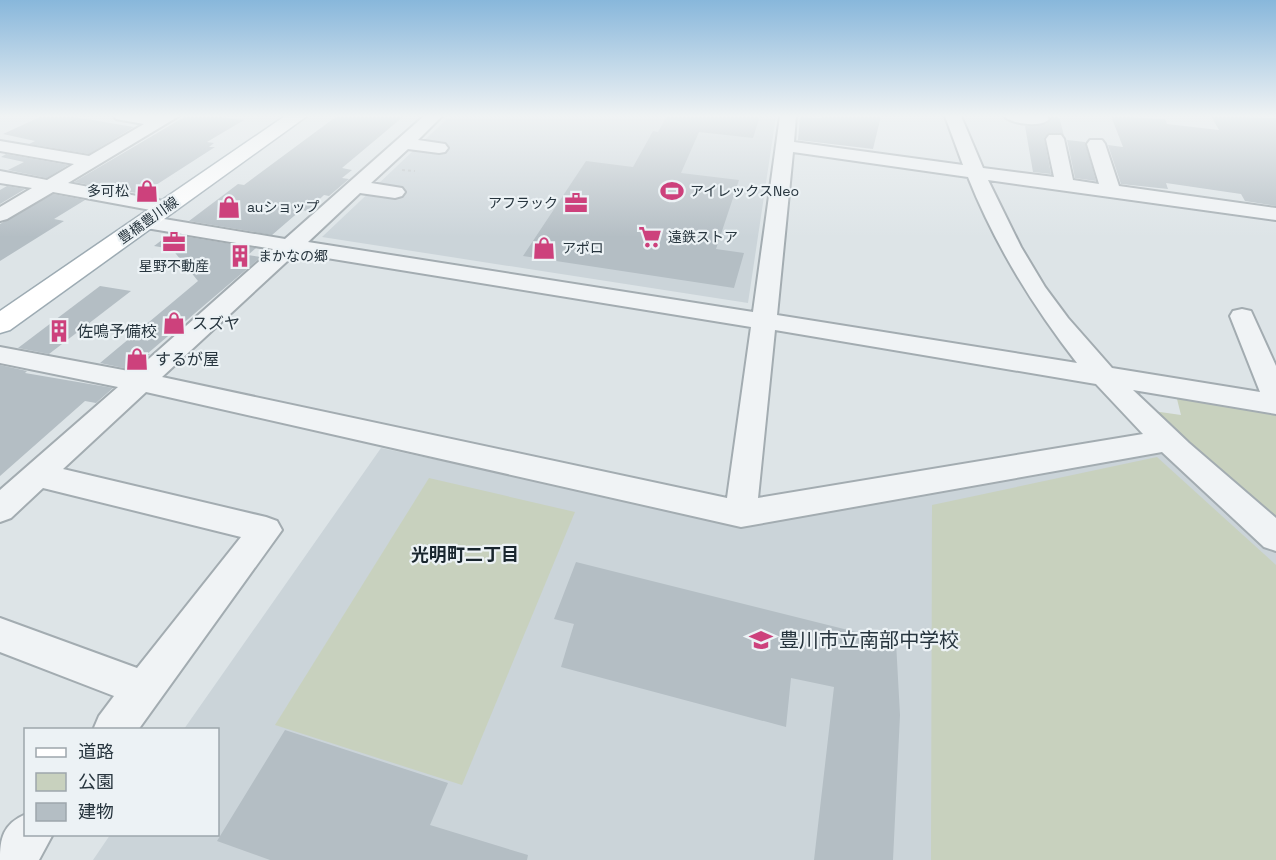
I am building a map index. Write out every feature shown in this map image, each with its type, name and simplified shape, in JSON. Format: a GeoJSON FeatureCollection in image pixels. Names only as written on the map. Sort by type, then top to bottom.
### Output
{"type":"FeatureCollection","features":[{"type":"Feature","properties":{"kind":"main road","name":"豊橋豊川線"},"geometry":{"type":"LineString","coordinates":[[0,324],[240,156]]}},
{"type":"Feature","properties":{"kind":"street"},"geometry":{"type":"LineString","coordinates":[[58,156],[92,162]]}},
{"type":"Feature","properties":{"kind":"street"},"geometry":{"type":"LineString","coordinates":[[0,215],[102,156]]}},
{"type":"Feature","properties":{"kind":"street"},"geometry":{"type":"LineString","coordinates":[[0,509],[390,156]]}},
{"type":"Feature","properties":{"kind":"street"},"geometry":{"type":"LineString","coordinates":[[741,514],[785,156]]}},
{"type":"Feature","properties":{"kind":"street"},"geometry":{"type":"LineString","coordinates":[[857,156],[1276,214]]}},
{"type":"Feature","properties":{"kind":"street"},"geometry":{"type":"LineString","coordinates":[[968,156],[995,220],[1036,290],[1105,376],[1168,440],[1276,537]]}},
{"type":"Feature","properties":{"kind":"street"},"geometry":{"type":"LineString","coordinates":[[1059,156],[1065,185]]}},
{"type":"Feature","properties":{"kind":"street"},"geometry":{"type":"LineString","coordinates":[[1100,156],[1111,192]]}},
{"type":"Feature","properties":{"kind":"street"},"geometry":{"type":"LineString","coordinates":[[0,177],[167,207]]}},
{"type":"Feature","properties":{"kind":"street"},"geometry":{"type":"LineString","coordinates":[[356,187],[395,192]]}},
{"type":"Feature","properties":{"kind":"street"},"geometry":{"type":"LineString","coordinates":[[146,222],[1276,404]]}},
{"type":"Feature","properties":{"kind":"street"},"geometry":{"type":"LineString","coordinates":[[1242,316],[1276,397]]}},
{"type":"Feature","properties":{"kind":"street"},"geometry":{"type":"LineString","coordinates":[[0,355],[141,382],[741,514],[1168,440]]}},
{"type":"Feature","properties":{"kind":"street"},"geometry":{"type":"LineString","coordinates":[[38,476],[266,530],[114,728]]}},
{"type":"Feature","properties":{"kind":"street"},"geometry":{"type":"LineString","coordinates":[[0,635],[144,689]]}},
{"type":"Feature","properties":{"kind":"street"},"geometry":{"type":"LineString","coordinates":[[11,860],[29,836]]}},
{"type":"Feature","properties":{"kind":"shaded area"},"geometry":{"type":"Polygon","coordinates":[[[408,156],[770,156],[748,303],[322,237],[408,156]]]}},
{"type":"Feature","properties":{"kind":"shaded area","name":"豊川市立南部中学校"},"geometry":{"type":"Polygon","coordinates":[[[381,448],[747,525],[1163,451],[1276,551],[1276,860],[93,860],[109,836],[219,836],[219,728],[185,728],[381,448]]]}},
{"type":"Feature","properties":{"kind":"green space"},"geometry":{"type":"Polygon","coordinates":[[[1176,395],[1276,410],[1276,528],[1153,411],[1181,415],[1176,395]]]}},
{"type":"Feature","properties":{"kind":"green space"},"geometry":{"type":"Polygon","coordinates":[[[1157,457],[1276,565],[1276,860],[931,860],[932,505],[1157,457]]]}},
{"type":"Feature","properties":{"kind":"green space"},"geometry":{"type":"Polygon","coordinates":[[[429,478],[575,512],[462,785],[275,725],[429,478]]]}},
{"type":"Feature","properties":{"kind":"building"},"geometry":{"type":"Polygon","coordinates":[[[18,156],[68,165],[47,178],[8,170],[24,162],[1,157],[18,156]]]}},
{"type":"Feature","properties":{"kind":"building"},"geometry":{"type":"Polygon","coordinates":[[[118,156],[201,156],[142,194],[74,182],[118,156]]]}},
{"type":"Feature","properties":{"kind":"building"},"geometry":{"type":"Polygon","coordinates":[[[283,156],[356,156],[342,168],[352,170],[342,178],[349,179],[329,196],[324,195],[307,211],[301,210],[272,235],[189,221],[238,184],[244,185],[283,156]]]}},
{"type":"Feature","properties":{"kind":"building"},"geometry":{"type":"Polygon","coordinates":[[[639,156],[688,156],[681,173],[739,180],[716,249],[744,253],[734,288],[523,256],[586,161],[633,167],[639,156]]]}},
{"type":"Feature","properties":{"kind":"building"},"geometry":{"type":"Polygon","coordinates":[[[1030,156],[1048,156],[1051,174],[1033,172],[1030,156]]]}},
{"type":"Feature","properties":{"kind":"building"},"geometry":{"type":"Polygon","coordinates":[[[1070,156],[1089,156],[1096,181],[1075,178],[1070,156]]]}},
{"type":"Feature","properties":{"kind":"building"},"geometry":{"type":"Polygon","coordinates":[[[1112,156],[1276,156],[1276,206],[1245,201],[1241,194],[1166,183],[1168,189],[1121,184],[1112,156]]]}},
{"type":"Feature","properties":{"kind":"building"},"geometry":{"type":"Polygon","coordinates":[[[7,186],[25,189],[0,204],[0,190],[7,186]]]}},
{"type":"Feature","properties":{"kind":"building"},"geometry":{"type":"Polygon","coordinates":[[[53,194],[85,200],[54,219],[64,221],[0,261],[0,224],[53,194]]]}},
{"type":"Feature","properties":{"kind":"building"},"geometry":{"type":"Polygon","coordinates":[[[170,234],[256,248],[248,255],[261,257],[147,354],[150,354],[133,370],[100,363],[198,281],[172,249],[154,246],[170,234]]]}},
{"type":"Feature","properties":{"kind":"building"},"geometry":{"type":"Polygon","coordinates":[[[100,286],[131,291],[49,354],[18,348],[100,286]]]}},
{"type":"Feature","properties":{"kind":"building"},"geometry":{"type":"Polygon","coordinates":[[[0,365],[27,371],[25,373],[113,388],[96,403],[85,401],[0,476],[0,365]]]}},
{"type":"Feature","properties":{"kind":"building"},"geometry":{"type":"Polygon","coordinates":[[[576,562],[896,642],[900,715],[893,860],[814,860],[834,687],[791,678],[786,727],[561,667],[574,624],[554,619],[576,562]]]}},
{"type":"Feature","properties":{"kind":"building"},"geometry":{"type":"Polygon","coordinates":[[[285,730],[448,783],[430,825],[528,855],[527,860],[270,860],[217,841],[285,730]]]}},
{"type":"Feature","properties":{"kind":"place","name":"多可松"},"geometry":{"type":"Point","coordinates":[147,191]}},
{"type":"Feature","properties":{"kind":"place","name":"アイレックスNeo"},"geometry":{"type":"Point","coordinates":[672,191]}},
{"type":"Feature","properties":{"kind":"place","name":"アフラック"},"geometry":{"type":"Point","coordinates":[576,203]}},
{"type":"Feature","properties":{"kind":"place","name":"auショップ"},"geometry":{"type":"Point","coordinates":[229,207]}},
{"type":"Feature","properties":{"kind":"place","name":"遠鉄ストア"},"geometry":{"type":"Point","coordinates":[650,237]}},
{"type":"Feature","properties":{"kind":"place","name":"星野不動産"},"geometry":{"type":"Point","coordinates":[174,242]}},
{"type":"Feature","properties":{"kind":"place","name":"アポロ"},"geometry":{"type":"Point","coordinates":[544,248]}},
{"type":"Feature","properties":{"kind":"place","name":"まかなの郷"},"geometry":{"type":"Point","coordinates":[240,256]}},
{"type":"Feature","properties":{"kind":"place","name":"スズヤ"},"geometry":{"type":"Point","coordinates":[174,323]}},
{"type":"Feature","properties":{"kind":"place","name":"佐鳴予備校"},"geometry":{"type":"Point","coordinates":[59,331]}},
{"type":"Feature","properties":{"kind":"place","name":"するが屋"},"geometry":{"type":"Point","coordinates":[137,359]}},
{"type":"Feature","properties":{"kind":"place","name":"豊川市立南部中学校"},"geometry":{"type":"Point","coordinates":[761,640]}},
{"type":"Feature","properties":{"kind":"district","name":"光明町二丁目"},"geometry":{"type":"Point","coordinates":[465,555]}}]}
